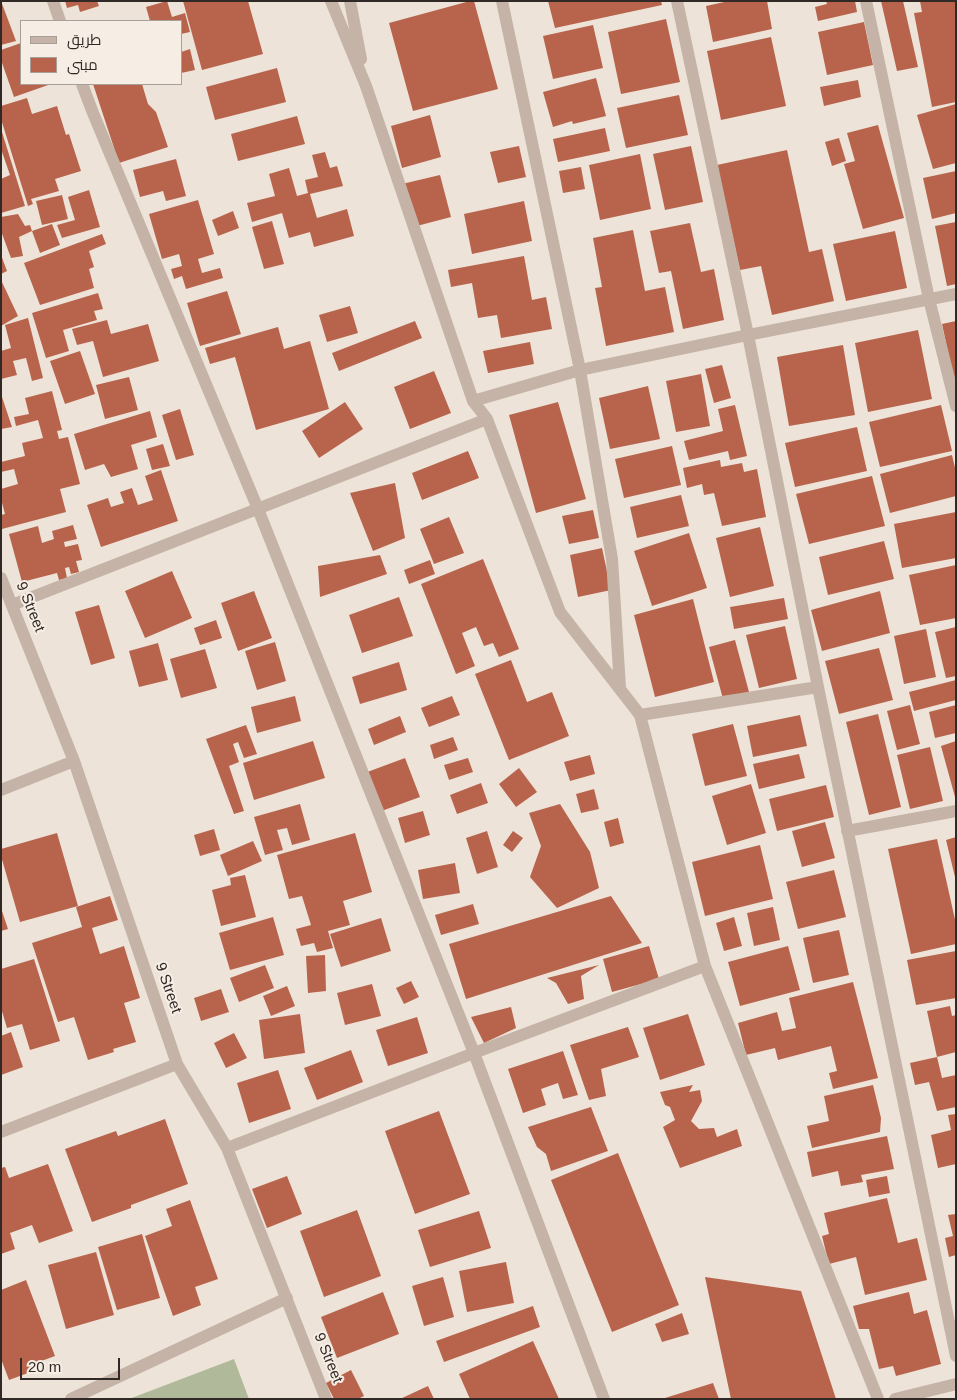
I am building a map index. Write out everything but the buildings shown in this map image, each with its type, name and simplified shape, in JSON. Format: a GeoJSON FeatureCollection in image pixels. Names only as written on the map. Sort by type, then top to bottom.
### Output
{"type":"FeatureCollection","features":[{"type":"Feature","properties":{"kind":"street"},"geometry":{"type":"LineString","coordinates":[[53,1],[60,20]]}},
{"type":"Feature","properties":{"kind":"street"},"geometry":{"type":"LineString","coordinates":[[331,1],[366,86],[473,401],[487,419],[560,612],[640,715],[705,966],[878,1399]]}},
{"type":"Feature","properties":{"kind":"street"},"geometry":{"type":"LineString","coordinates":[[350,1],[366,86]]}},
{"type":"Feature","properties":{"kind":"street"},"geometry":{"type":"LineString","coordinates":[[502,1],[580,370],[612,558],[620,688]]}},
{"type":"Feature","properties":{"kind":"street"},"geometry":{"type":"LineString","coordinates":[[677,1],[748,335],[847,831],[956,1356]]}},
{"type":"Feature","properties":{"kind":"street"},"geometry":{"type":"LineString","coordinates":[[866,1],[929,299],[956,406]]}},
{"type":"Feature","properties":{"kind":"street"},"geometry":{"type":"LineString","coordinates":[[82,85],[258,509],[474,1053],[604,1399]]}},
{"type":"Feature","properties":{"kind":"street"},"geometry":{"type":"LineString","coordinates":[[473,401],[580,370],[956,294]]}},
{"type":"Feature","properties":{"kind":"street"},"geometry":{"type":"LineString","coordinates":[[12,605],[487,419]]}},
{"type":"Feature","properties":{"kind":"street","name":"9 Street"},"geometry":{"type":"LineString","coordinates":[[1,578],[74,761],[177,1064],[227,1148],[326,1399]]}},
{"type":"Feature","properties":{"kind":"street"},"geometry":{"type":"LineString","coordinates":[[640,715],[818,687]]}},
{"type":"Feature","properties":{"kind":"street"},"geometry":{"type":"LineString","coordinates":[[1,790],[74,761]]}},
{"type":"Feature","properties":{"kind":"street"},"geometry":{"type":"LineString","coordinates":[[847,831],[956,811]]}},
{"type":"Feature","properties":{"kind":"street"},"geometry":{"type":"LineString","coordinates":[[227,1148],[705,966]]}},
{"type":"Feature","properties":{"kind":"street"},"geometry":{"type":"LineString","coordinates":[[1,1132],[177,1064]]}},
{"type":"Feature","properties":{"kind":"street"},"geometry":{"type":"LineString","coordinates":[[71,1399],[287,1298]]}},
{"type":"Feature","properties":{"kind":"street"},"geometry":{"type":"LineString","coordinates":[[895,1399],[956,1384]]}},
{"type":"Feature","properties":{"kind":"green space"},"geometry":{"type":"Polygon","coordinates":[[[234,1359],[249,1399],[129,1399],[234,1359]]]}}]}
